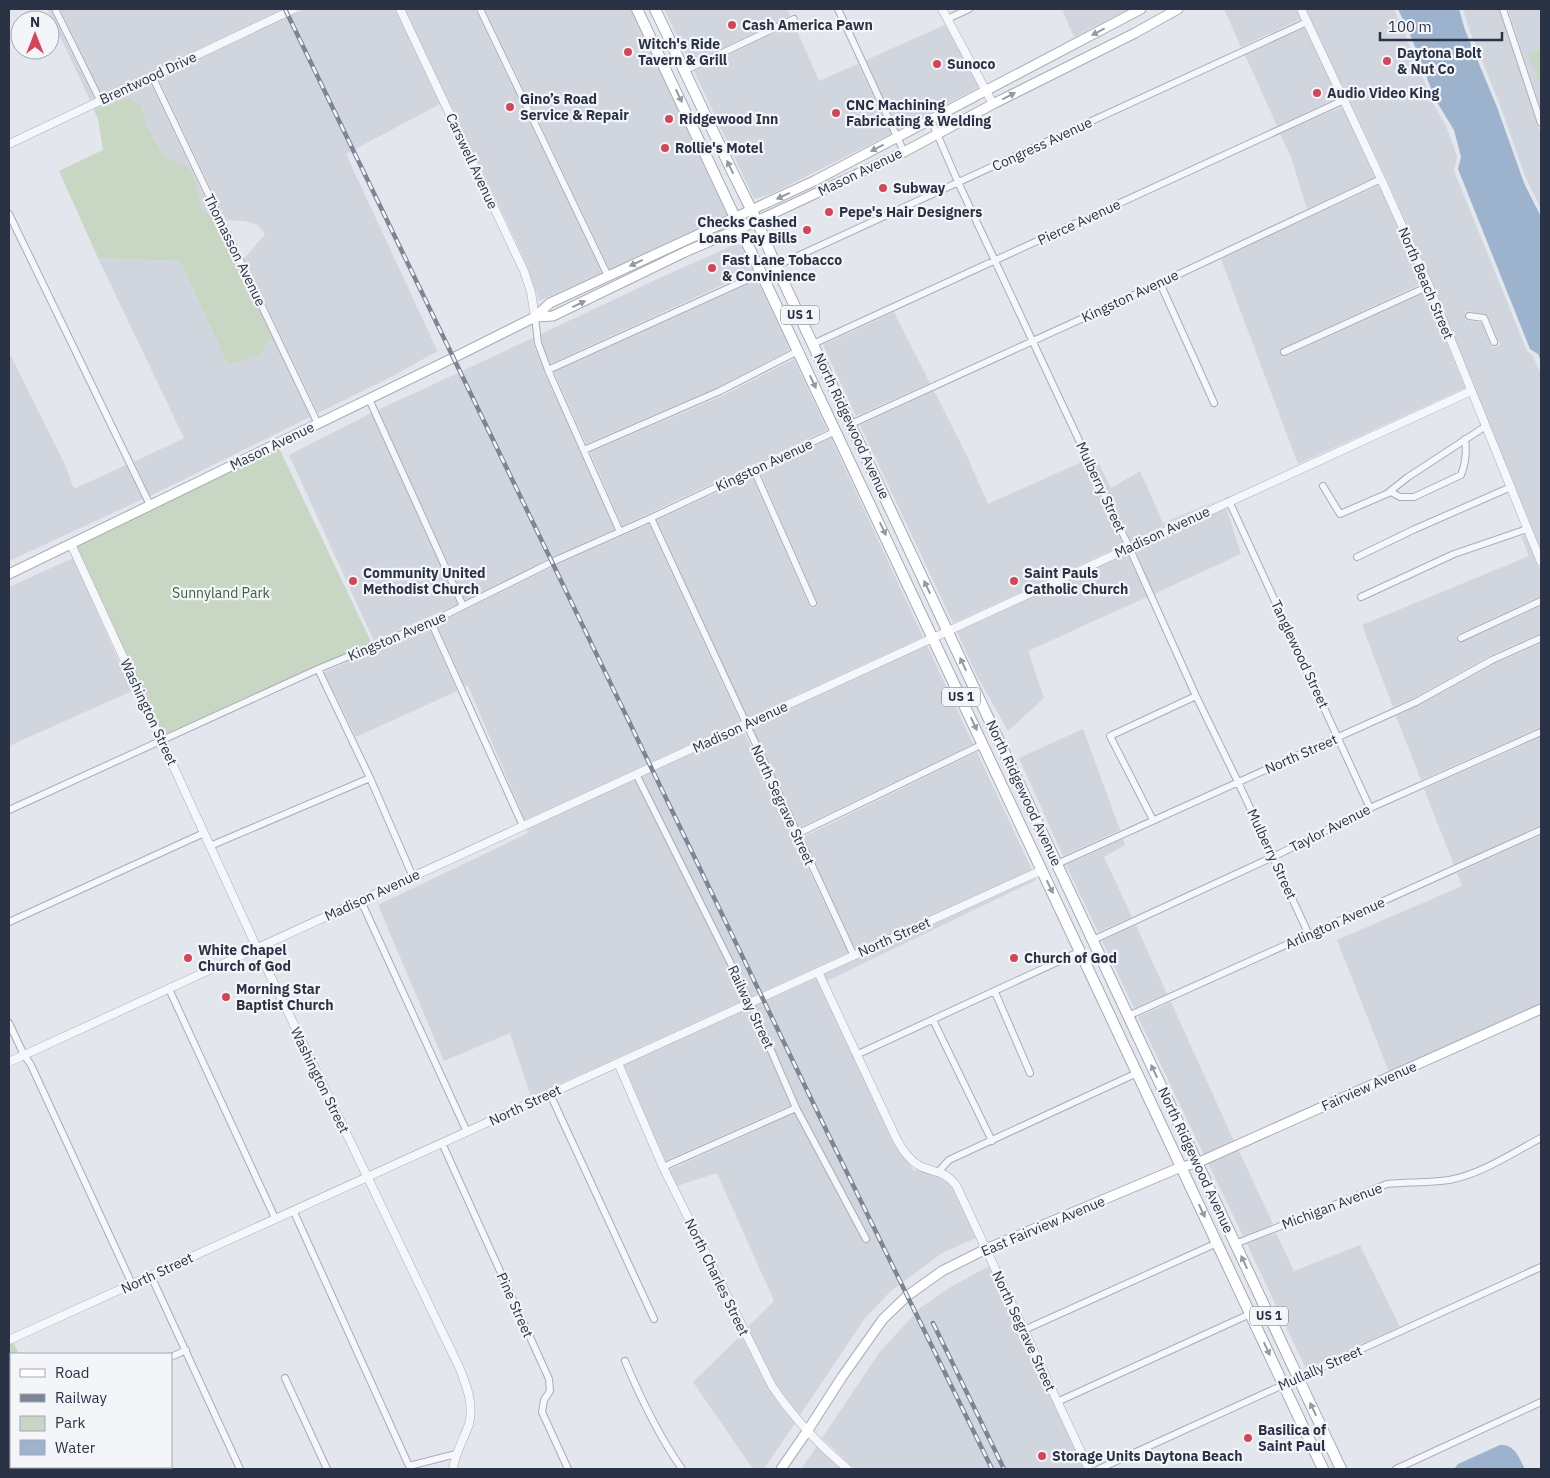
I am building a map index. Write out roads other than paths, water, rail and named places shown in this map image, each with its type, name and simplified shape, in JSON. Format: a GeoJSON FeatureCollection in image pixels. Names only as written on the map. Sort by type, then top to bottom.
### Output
{"type":"FeatureCollection","features":[{"type":"Feature","properties":{"kind":"main road","name":"North Ridgewood Avenue"},"geometry":{"type":"LineString","coordinates":[[637,9],[1323,1469]]}},
{"type":"Feature","properties":{"kind":"main road","name":"North Ridgewood Avenue"},"geometry":{"type":"LineString","coordinates":[[655,9],[752,210],[776,266],[1341,1469]]}},
{"type":"Feature","properties":{"kind":"main road","name":"Mason Avenue"},"geometry":{"type":"LineString","coordinates":[[9,574],[369,400],[535,317],[547,304],[814,181],[1141,9]]}},
{"type":"Feature","properties":{"kind":"main road","name":"Mason Avenue"},"geometry":{"type":"LineString","coordinates":[[535,317],[553,316],[685,252],[757,221],[904,152],[1178,9]]}},
{"type":"Feature","properties":{"kind":"main road"},"geometry":{"type":"LineString","coordinates":[[1106,1006],[1118,1014],[1128,1016]]}},
{"type":"Feature","properties":{"kind":"main road","name":"Fairview Avenue"},"geometry":{"type":"LineString","coordinates":[[1197,1163],[1541,1009]]}},
{"type":"Feature","properties":{"kind":"main road","name":"East Fairview Avenue"},"geometry":{"type":"LineString","coordinates":[[781,1469],[883,1319],[897,1305],[942,1271],[986,1249],[1181,1167],[1197,1163]]}},
{"type":"Feature","properties":{"kind":"street"},"geometry":{"type":"LineString","coordinates":[[55,9],[100,100]]}},
{"type":"Feature","properties":{"kind":"street","name":"Carswell Avenue"},"geometry":{"type":"LineString","coordinates":[[400,9],[524,270],[531,292],[535,317]]}},
{"type":"Feature","properties":{"kind":"street"},"geometry":{"type":"LineString","coordinates":[[480,9],[608,276]]}},
{"type":"Feature","properties":{"kind":"street"},"geometry":{"type":"LineString","coordinates":[[838,9],[904,152]]}},
{"type":"Feature","properties":{"kind":"street"},"geometry":{"type":"LineString","coordinates":[[942,9],[993,104]]}},
{"type":"Feature","properties":{"kind":"street"},"geometry":{"type":"LineString","coordinates":[[947,19],[969,9]]}},
{"type":"Feature","properties":{"kind":"street","name":"North Beach Street"},"geometry":{"type":"LineString","coordinates":[[1301,9],[1381,179],[1428,286],[1541,562]]}},
{"type":"Feature","properties":{"kind":"street"},"geometry":{"type":"LineString","coordinates":[[1503,9],[1541,123]]}},
{"type":"Feature","properties":{"kind":"street","name":"Brentwood Drive"},"geometry":{"type":"LineString","coordinates":[[9,144],[290,10]]}},
{"type":"Feature","properties":{"kind":"street"},"geometry":{"type":"LineString","coordinates":[[684,71],[794,19]]}},
{"type":"Feature","properties":{"kind":"street","name":"Congress Avenue"},"geometry":{"type":"LineString","coordinates":[[776,266],[1307,22]]}},
{"type":"Feature","properties":{"kind":"street","name":"Thomasson Avenue"},"geometry":{"type":"LineString","coordinates":[[152,76],[318,424]]}},
{"type":"Feature","properties":{"kind":"street","name":"Pierce Avenue"},"geometry":{"type":"LineString","coordinates":[[814,344],[1344,100]]}},
{"type":"Feature","properties":{"kind":"street","name":"Mulberry Street"},"geometry":{"type":"LineString","coordinates":[[931,120],[994,261],[1309,935]]}},
{"type":"Feature","properties":{"kind":"street","name":"Kingston Avenue"},"geometry":{"type":"LineString","coordinates":[[851,424],[1160,283],[1381,179]]}},
{"type":"Feature","properties":{"kind":"street"},"geometry":{"type":"LineString","coordinates":[[9,214],[150,505]]}},
{"type":"Feature","properties":{"kind":"street"},"geometry":{"type":"LineString","coordinates":[[548,370],[762,273]]}},
{"type":"Feature","properties":{"kind":"street"},"geometry":{"type":"LineString","coordinates":[[1160,283],[1214,403]]}},
{"type":"Feature","properties":{"kind":"street"},"geometry":{"type":"LineString","coordinates":[[1284,352],[1428,286]]}},
{"type":"Feature","properties":{"kind":"street"},"geometry":{"type":"LineString","coordinates":[[1469,316],[1484,318],[1494,342]]}},
{"type":"Feature","properties":{"kind":"street"},"geometry":{"type":"LineString","coordinates":[[535,317],[538,343],[548,370],[620,532]]}},
{"type":"Feature","properties":{"kind":"street"},"geometry":{"type":"LineString","coordinates":[[584,450],[720,391],[798,351]]}},
{"type":"Feature","properties":{"kind":"street","name":"Madison Avenue"},"geometry":{"type":"LineString","coordinates":[[9,1062],[1471,390]]}},
{"type":"Feature","properties":{"kind":"street"},"geometry":{"type":"LineString","coordinates":[[369,400],[463,606]]}},
{"type":"Feature","properties":{"kind":"street"},"geometry":{"type":"LineString","coordinates":[[1323,486],[1340,514],[1389,492],[1408,477],[1486,426]]}},
{"type":"Feature","properties":{"kind":"street","name":"Kingston Avenue"},"geometry":{"type":"LineString","coordinates":[[9,810],[318,669],[431,622],[552,562],[651,518],[836,431]]}},
{"type":"Feature","properties":{"kind":"street"},"geometry":{"type":"LineString","coordinates":[[1389,492],[1400,498],[1414,497],[1461,475],[1467,454],[1465,439]]}},
{"type":"Feature","properties":{"kind":"street"},"geometry":{"type":"LineString","coordinates":[[754,470],[812,603]]}},
{"type":"Feature","properties":{"kind":"street"},"geometry":{"type":"LineString","coordinates":[[1357,557],[1511,487]]}},
{"type":"Feature","properties":{"kind":"street","name":"Tanglewood Street"},"geometry":{"type":"LineString","coordinates":[[1229,501],[1370,808]]}},
{"type":"Feature","properties":{"kind":"street","name":"North Segrave Street"},"geometry":{"type":"LineString","coordinates":[[651,518],[854,956]]}},
{"type":"Feature","properties":{"kind":"street"},"geometry":{"type":"LineString","coordinates":[[1361,597],[1454,554],[1527,529]]}},
{"type":"Feature","properties":{"kind":"street","name":"Washington Street"},"geometry":{"type":"LineString","coordinates":[[71,544],[257,948],[460,1369],[471,1406],[469,1423],[456,1454],[453,1469]]}},
{"type":"Feature","properties":{"kind":"street"},"geometry":{"type":"LineString","coordinates":[[1461,638],[1541,601]]}},
{"type":"Feature","properties":{"kind":"street"},"geometry":{"type":"LineString","coordinates":[[431,622],[523,826]]}},
{"type":"Feature","properties":{"kind":"street","name":"North Street"},"geometry":{"type":"LineString","coordinates":[[1057,864],[1416,702],[1492,660],[1541,638]]}},
{"type":"Feature","properties":{"kind":"street"},"geometry":{"type":"LineString","coordinates":[[318,669],[370,778],[413,876]]}},
{"type":"Feature","properties":{"kind":"street"},"geometry":{"type":"LineString","coordinates":[[1152,820],[1110,736],[1196,696]]}},
{"type":"Feature","properties":{"kind":"street","name":"Taylor Avenue"},"geometry":{"type":"LineString","coordinates":[[1093,940],[1273,857],[1370,808],[1541,732]]}},
{"type":"Feature","properties":{"kind":"street"},"geometry":{"type":"LineString","coordinates":[[797,834],[984,744]]}},
{"type":"Feature","properties":{"kind":"street","name":"Railway Street"},"geometry":{"type":"LineString","coordinates":[[636,774],[750,1002],[796,1108],[866,1238]]}},
{"type":"Feature","properties":{"kind":"street"},"geometry":{"type":"LineString","coordinates":[[210,846],[370,778]]}},
{"type":"Feature","properties":{"kind":"street","name":"Arlington Avenue"},"geometry":{"type":"LineString","coordinates":[[1128,1016],[1541,830]]}},
{"type":"Feature","properties":{"kind":"street"},"geometry":{"type":"LineString","coordinates":[[9,922],[204,833]]}},
{"type":"Feature","properties":{"kind":"street","name":"North Street"},"geometry":{"type":"LineString","coordinates":[[10,1337],[150,1276],[366,1176],[467,1132],[1042,870]]}},
{"type":"Feature","properties":{"kind":"street"},"geometry":{"type":"LineString","coordinates":[[361,901],[467,1132]]}},
{"type":"Feature","properties":{"kind":"street"},"geometry":{"type":"LineString","coordinates":[[856,1055],[1081,952]]}},
{"type":"Feature","properties":{"kind":"street","name":"North Segrave Street"},"geometry":{"type":"LineString","coordinates":[[818,972],[856,1055],[906,1155],[918,1164],[939,1171],[949,1177],[956,1185],[1089,1469]]}},
{"type":"Feature","properties":{"kind":"street"},"geometry":{"type":"LineString","coordinates":[[170,989],[275,1218]]}},
{"type":"Feature","properties":{"kind":"street"},"geometry":{"type":"LineString","coordinates":[[995,992],[1030,1073]]}},
{"type":"Feature","properties":{"kind":"street"},"geometry":{"type":"LineString","coordinates":[[933,1020],[992,1141]]}},
{"type":"Feature","properties":{"kind":"street"},"geometry":{"type":"LineString","coordinates":[[9,1023],[24,1055],[31,1064],[132,1284]]}},
{"type":"Feature","properties":{"kind":"street","name":"North Charles Street"},"geometry":{"type":"LineString","coordinates":[[618,1063],[663,1167],[760,1364],[784,1404],[848,1469]]}},
{"type":"Feature","properties":{"kind":"street"},"geometry":{"type":"LineString","coordinates":[[939,1171],[949,1160],[1137,1074]]}},
{"type":"Feature","properties":{"kind":"street"},"geometry":{"type":"LineString","coordinates":[[550,1094],[654,1319]]}},
{"type":"Feature","properties":{"kind":"street"},"geometry":{"type":"LineString","coordinates":[[663,1167],[796,1108]]}},
{"type":"Feature","properties":{"kind":"street","name":"Michigan Avenue"},"geometry":{"type":"LineString","coordinates":[[1235,1244],[1387,1184],[1448,1180],[1471,1174],[1541,1138]]}},
{"type":"Feature","properties":{"kind":"street","name":"Pine Street"},"geometry":{"type":"LineString","coordinates":[[442,1143],[549,1379],[550,1391],[544,1400],[542,1412],[568,1469]]}},
{"type":"Feature","properties":{"kind":"street"},"geometry":{"type":"LineString","coordinates":[[293,1210],[409,1466],[456,1454]]}},
{"type":"Feature","properties":{"kind":"street"},"geometry":{"type":"LineString","coordinates":[[1024,1330],[1217,1243]]}},
{"type":"Feature","properties":{"kind":"street","name":"Mullally Street"},"geometry":{"type":"LineString","coordinates":[[1099,1469],[1541,1267]]}},
{"type":"Feature","properties":{"kind":"street"},"geometry":{"type":"LineString","coordinates":[[150,1276],[240,1469]]}},
{"type":"Feature","properties":{"kind":"street"},"geometry":{"type":"LineString","coordinates":[[1057,1402],[1250,1314]]}},
{"type":"Feature","properties":{"kind":"street"},"geometry":{"type":"LineString","coordinates":[[172,1357],[186,1350]]}},
{"type":"Feature","properties":{"kind":"street"},"geometry":{"type":"LineString","coordinates":[[626,1360],[639,1394],[664,1445],[682,1469]]}},
{"type":"Feature","properties":{"kind":"street"},"geometry":{"type":"LineString","coordinates":[[285,1378],[326,1469]]}},
{"type":"Feature","properties":{"kind":"street"},"geometry":{"type":"LineString","coordinates":[[1396,1469],[1541,1402]]}},
{"type":"Feature","properties":{"kind":"water"},"geometry":{"type":"Polygon","coordinates":[[[1398,9],[1459,9],[1465,30],[1497,107],[1524,183],[1541,217],[1541,361],[1538,354],[1530,349],[1458,169],[1461,157],[1454,130],[1435,99],[1412,39],[1398,9]]]}},
{"type":"Feature","properties":{"kind":"water"},"geometry":{"type":"Polygon","coordinates":[[[1500,1445],[1513,1449],[1525,1469],[1454,1469],[1458,1464],[1500,1445]]]}},
{"type":"Feature","properties":{"kind":"railway"},"geometry":{"type":"LineString","coordinates":[[285,9],[992,1469]]}},
{"type":"Feature","properties":{"kind":"railway"},"geometry":{"type":"LineString","coordinates":[[933,1323],[1004,1469]]}},
{"type":"Feature","properties":{"kind":"place","name":"Cash America Pawn"},"geometry":{"type":"Point","coordinates":[732,25]}},
{"type":"Feature","properties":{"kind":"place","name":"Witch's Ride Tavern & Grill"},"geometry":{"type":"Point","coordinates":[628,52]}},
{"type":"Feature","properties":{"kind":"place","name":"Daytona Bolt & Nut Co"},"geometry":{"type":"Point","coordinates":[1387,61]}},
{"type":"Feature","properties":{"kind":"place","name":"Sunoco"},"geometry":{"type":"Point","coordinates":[937,64]}},
{"type":"Feature","properties":{"kind":"place","name":"Audio Video King"},"geometry":{"type":"Point","coordinates":[1317,93]}},
{"type":"Feature","properties":{"kind":"place","name":"Gino’s Road Service & Repair"},"geometry":{"type":"Point","coordinates":[510,107]}},
{"type":"Feature","properties":{"kind":"place","name":"CNC Machining Fabricating & Welding"},"geometry":{"type":"Point","coordinates":[836,113]}},
{"type":"Feature","properties":{"kind":"place","name":"Ridgewood Inn"},"geometry":{"type":"Point","coordinates":[669,119]}},
{"type":"Feature","properties":{"kind":"place","name":"Rollie's Motel"},"geometry":{"type":"Point","coordinates":[665,148]}},
{"type":"Feature","properties":{"kind":"place","name":"Subway"},"geometry":{"type":"Point","coordinates":[883,188]}},
{"type":"Feature","properties":{"kind":"place","name":"Pepe's Hair Designers"},"geometry":{"type":"Point","coordinates":[829,212]}},
{"type":"Feature","properties":{"kind":"place","name":"Checks Cashed Loans Pay Bills"},"geometry":{"type":"Point","coordinates":[807,230]}},
{"type":"Feature","properties":{"kind":"place","name":"Fast Lane Tobacco & Convinience"},"geometry":{"type":"Point","coordinates":[712,268]}},
{"type":"Feature","properties":{"kind":"place","name":"Community United Methodist Church"},"geometry":{"type":"Point","coordinates":[353,581]}},
{"type":"Feature","properties":{"kind":"place","name":"Saint Pauls Catholic Church"},"geometry":{"type":"Point","coordinates":[1014,581]}},
{"type":"Feature","properties":{"kind":"place","name":"White Chapel Church of God"},"geometry":{"type":"Point","coordinates":[188,958]}},
{"type":"Feature","properties":{"kind":"place","name":"Church of God"},"geometry":{"type":"Point","coordinates":[1014,958]}},
{"type":"Feature","properties":{"kind":"place","name":"Morning Star Baptist Church"},"geometry":{"type":"Point","coordinates":[226,997]}},
{"type":"Feature","properties":{"kind":"place","name":"Basilica of Saint Paul"},"geometry":{"type":"Point","coordinates":[1248,1438]}},
{"type":"Feature","properties":{"kind":"place","name":"Storage Units Daytona Beach"},"geometry":{"type":"Point","coordinates":[1042,1456]}},
{"type":"Feature","properties":{"kind":"park label","name":"Sunnyland Park"},"geometry":{"type":"Point","coordinates":[221,593]}}]}
